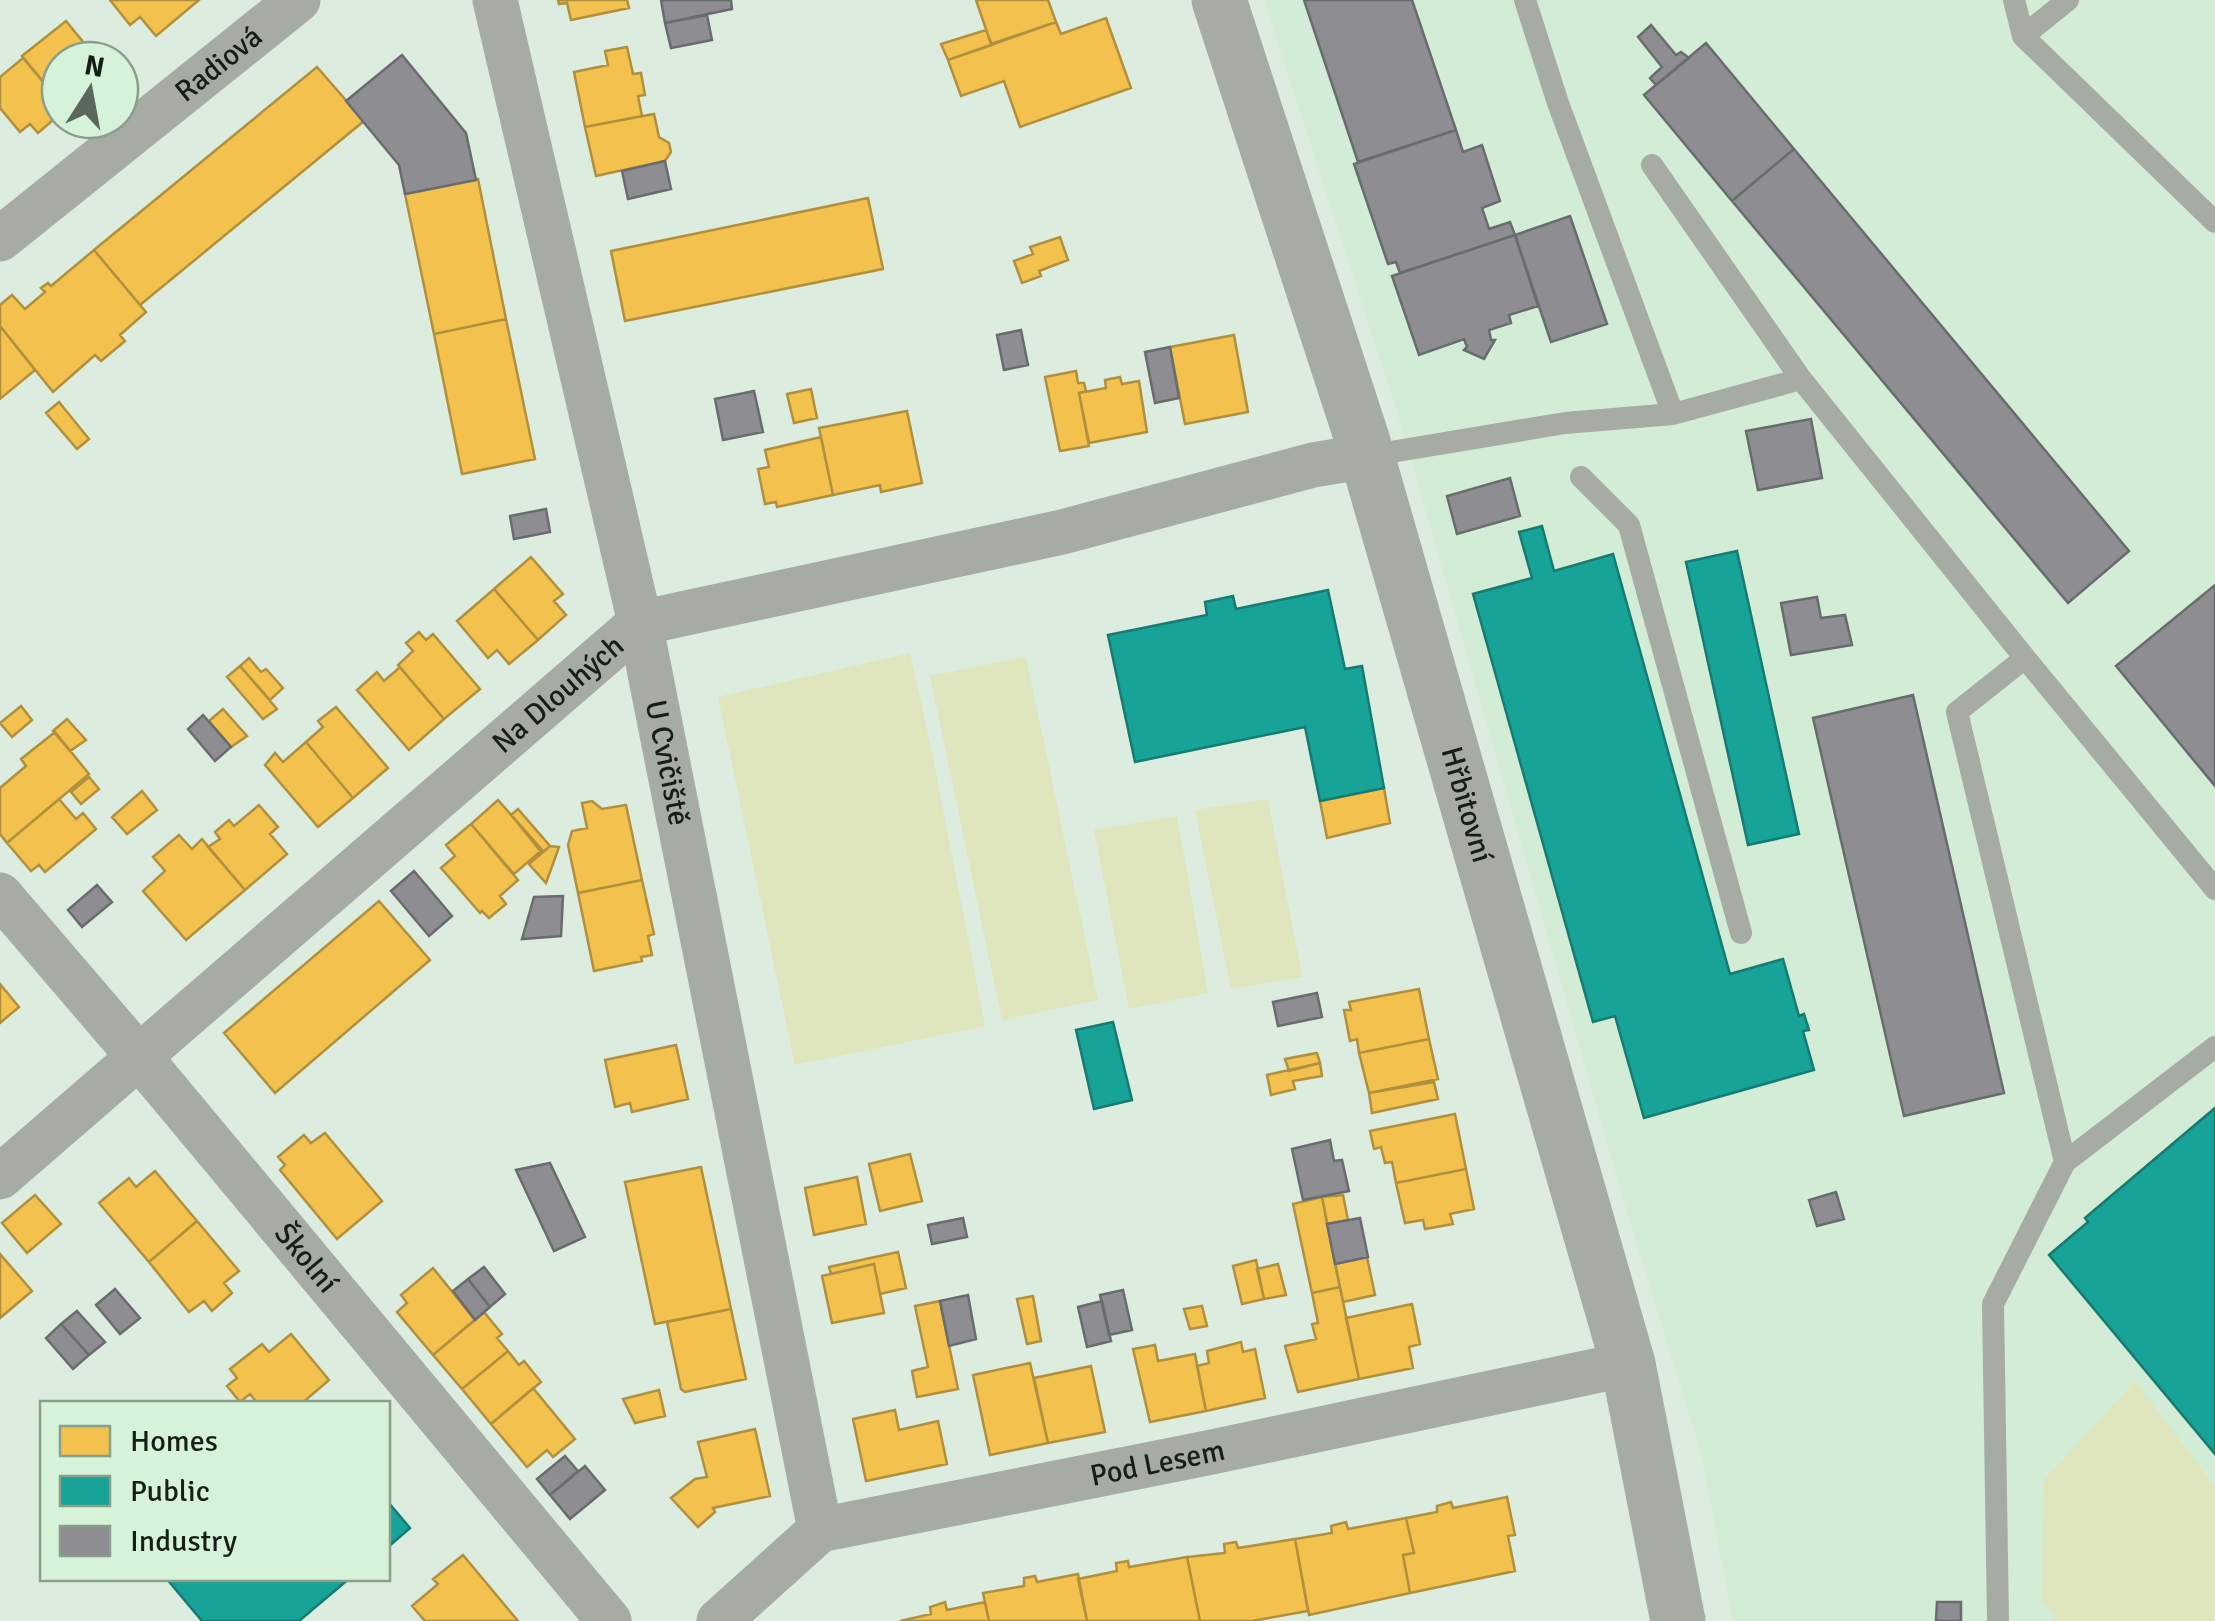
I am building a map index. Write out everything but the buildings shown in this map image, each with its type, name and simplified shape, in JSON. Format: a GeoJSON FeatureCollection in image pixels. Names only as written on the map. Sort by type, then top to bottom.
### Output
{"type":"FeatureCollection","features":[{"type":"Feature","properties":{"kind":"street","name":"Radiová"},"geometry":{"type":"LineString","coordinates":[[0,239],[298,0]]}},
{"type":"Feature","properties":{"kind":"street","name":"U Cvičiště"},"geometry":{"type":"LineString","coordinates":[[495,0],[640,623],[820,1530]]}},
{"type":"Feature","properties":{"kind":"street","name":"Hřbitovní"},"geometry":{"type":"LineString","coordinates":[[1219,0],[1367,456],[1628,1364],[1678,1621]]}},
{"type":"Feature","properties":{"kind":"street","name":"Na Dlouhých"},"geometry":{"type":"LineString","coordinates":[[0,1177],[640,623],[1062,532],[1313,465],[1367,456]]}},
{"type":"Feature","properties":{"kind":"street","name":"Školní"},"geometry":{"type":"LineString","coordinates":[[0,895],[609,1621]]}},
{"type":"Feature","properties":{"kind":"street","name":"Pod Lesem"},"geometry":{"type":"LineString","coordinates":[[820,1530],[1628,1364]]}},
{"type":"Feature","properties":{"kind":"street"},"geometry":{"type":"LineString","coordinates":[[720,1621],[820,1530]]}},
{"type":"Feature","properties":{"kind":"lane"},"geometry":{"type":"LineString","coordinates":[[1525,0],[1558,102],[1673,414]]}},
{"type":"Feature","properties":{"kind":"lane"},"geometry":{"type":"LineString","coordinates":[[2014,0],[2023,36],[2215,222]]}},
{"type":"Feature","properties":{"kind":"lane"},"geometry":{"type":"LineString","coordinates":[[2023,36],[2068,0]]}},
{"type":"Feature","properties":{"kind":"lane"},"geometry":{"type":"LineString","coordinates":[[1652,166],[1801,379],[2215,889]]}},
{"type":"Feature","properties":{"kind":"lane"},"geometry":{"type":"LineString","coordinates":[[1367,456],[1565,423],[1673,414],[1801,379]]}},
{"type":"Feature","properties":{"kind":"lane"},"geometry":{"type":"LineString","coordinates":[[1582,476],[1629,525],[1742,933]]}},
{"type":"Feature","properties":{"kind":"lane"},"geometry":{"type":"LineString","coordinates":[[2025,658],[1957,712],[2065,1162]]}},
{"type":"Feature","properties":{"kind":"lane"},"geometry":{"type":"LineString","coordinates":[[1998,1621],[1993,1304],[2065,1162],[2215,1047]]}},
{"type":"Feature","properties":{"kind":"shaded area"},"geometry":{"type":"Polygon","coordinates":[[[1264,0],[2215,0],[2215,1621],[1733,1621],[1702,1457],[1625,1205],[1398,415],[1264,0]]]}},
{"type":"Feature","properties":{"kind":"shaded area"},"geometry":{"type":"Polygon","coordinates":[[[910,653],[985,1026],[795,1065],[718,697],[910,653]]]}},
{"type":"Feature","properties":{"kind":"shaded area"},"geometry":{"type":"Polygon","coordinates":[[[1026,657],[1098,1000],[1002,1020],[930,676],[1026,657]]]}},
{"type":"Feature","properties":{"kind":"shaded area"},"geometry":{"type":"Polygon","coordinates":[[[1268,799],[1302,977],[1231,989],[1195,810],[1268,799]]]}},
{"type":"Feature","properties":{"kind":"shaded area"},"geometry":{"type":"Polygon","coordinates":[[[1177,816],[1208,993],[1129,1009],[1094,830],[1177,816]]]}},
{"type":"Feature","properties":{"kind":"shaded area"},"geometry":{"type":"Polygon","coordinates":[[[2135,1381],[2215,1487],[2215,1621],[2056,1621],[2042,1599],[2044,1480],[2135,1381]]]}}]}
